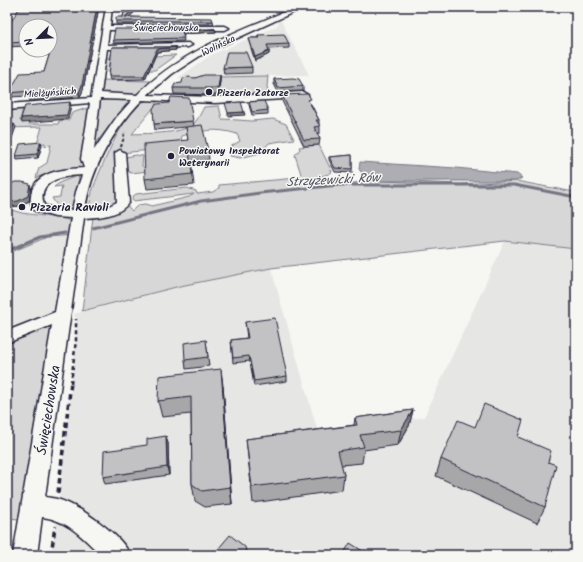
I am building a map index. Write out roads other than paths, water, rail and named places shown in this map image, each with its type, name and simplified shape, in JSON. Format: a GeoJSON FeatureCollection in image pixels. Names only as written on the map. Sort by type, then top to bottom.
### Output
{"type":"FeatureCollection","features":[{"type":"Feature","properties":{"kind":"street","name":"Święciechowska"},"geometry":{"type":"LineString","coordinates":[[25,555],[32,506],[68,315],[78,214],[82,192],[90,169],[88,159],[109,7]]}},
{"type":"Feature","properties":{"kind":"street","name":"Wolińska"},"geometry":{"type":"LineString","coordinates":[[90,169],[103,144],[118,122],[169,72],[201,52],[302,7]]}},
{"type":"Feature","properties":{"kind":"street","name":"Święciechowska"},"geometry":{"type":"LineString","coordinates":[[106,28],[143,26],[225,28]]}},
{"type":"Feature","properties":{"kind":"street","name":"Święciechowska"},"geometry":{"type":"LineString","coordinates":[[104,47],[188,45]]}},
{"type":"Feature","properties":{"kind":"street"},"geometry":{"type":"LineString","coordinates":[[96,98],[142,97],[181,100],[215,100],[308,95]]}},
{"type":"Feature","properties":{"kind":"street","name":"Mielżyńskich"},"geometry":{"type":"LineString","coordinates":[[7,106],[96,98]]}},
{"type":"Feature","properties":{"kind":"street"},"geometry":{"type":"LineString","coordinates":[[90,169],[58,175],[43,182],[38,187],[36,202],[38,207],[53,212],[78,214],[114,210],[122,204],[120,153]]}},
{"type":"Feature","properties":{"kind":"street"},"geometry":{"type":"LineString","coordinates":[[7,337],[68,315]]}},
{"type":"Feature","properties":{"kind":"street"},"geometry":{"type":"LineString","coordinates":[[32,506],[58,509],[84,524],[118,555]]}},
{"type":"Feature","properties":{"kind":"waterway","name":"Strzyżewicki Rów"},"geometry":{"type":"LineString","coordinates":[[93,228],[201,201],[339,185],[514,185],[576,197]]}},
{"type":"Feature","properties":{"kind":"waterway","name":"Strzyżewicki Rów"},"geometry":{"type":"LineString","coordinates":[[19,246],[40,237],[65,233]]}},
{"type":"Feature","properties":{"kind":"waterway","name":"Strzyżewicki Rów"},"geometry":{"type":"LineString","coordinates":[[7,251],[22,245]]}},
{"type":"Feature","properties":{"kind":"place","name":"Pizzeria Zatorze"},"geometry":{"type":"Point","coordinates":[209,92]}},
{"type":"Feature","properties":{"kind":"place","name":"Powiatowy Inspektorat Weterynarii"},"geometry":{"type":"Point","coordinates":[171,156]}},
{"type":"Feature","properties":{"kind":"place","name":"Pizzeria Ravioli"},"geometry":{"type":"Point","coordinates":[22,207]}}]}
